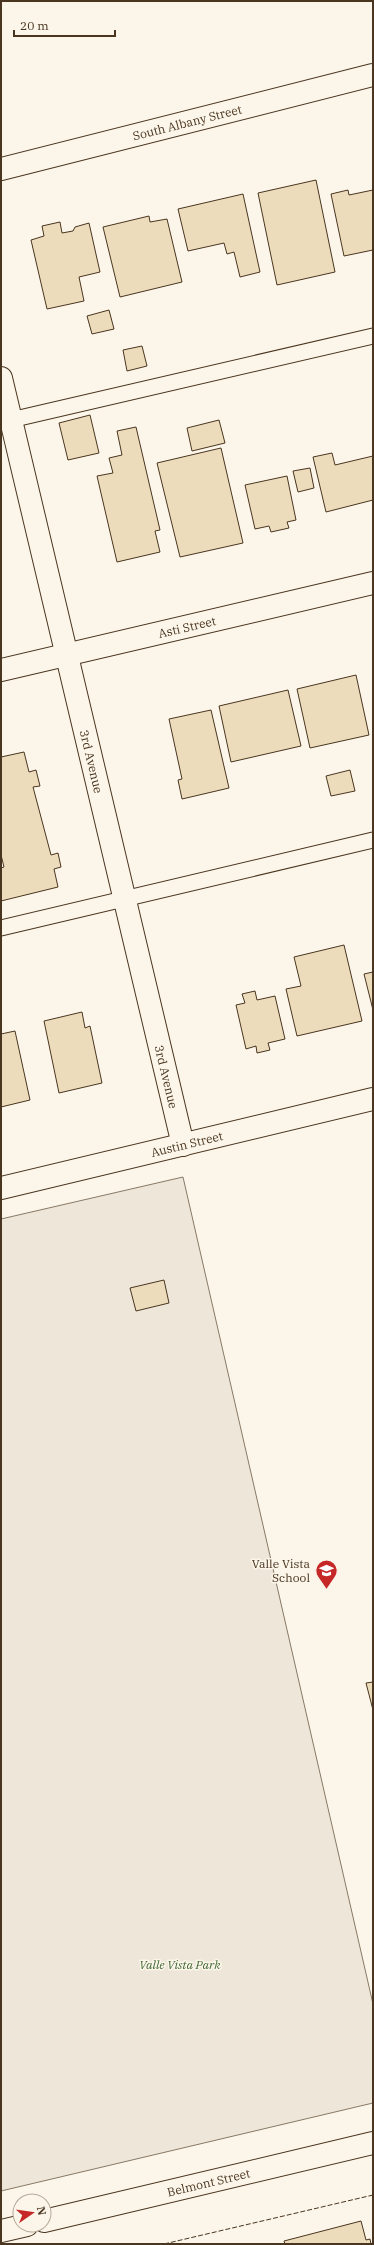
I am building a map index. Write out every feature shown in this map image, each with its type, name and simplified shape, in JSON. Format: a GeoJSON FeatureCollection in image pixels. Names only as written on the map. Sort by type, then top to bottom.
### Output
{"type":"FeatureCollection","features":[{"type":"Feature","properties":{"kind":"street","name":"South Albany Street"},"geometry":{"type":"LineString","coordinates":[[1,168],[373,75]]}},
{"type":"Feature","properties":{"kind":"street","name":"3rd Avenue"},"geometry":{"type":"LineString","coordinates":[[1,378],[6,421],[68,654],[183,1144]]}},
{"type":"Feature","properties":{"kind":"street","name":"Asti Street"},"geometry":{"type":"LineString","coordinates":[[1,670],[373,583]]}},
{"type":"Feature","properties":{"kind":"street","name":"Austin Street"},"geometry":{"type":"LineString","coordinates":[[1,1188],[373,1099]]}},
{"type":"Feature","properties":{"kind":"street","name":"Belmont Street"},"geometry":{"type":"LineString","coordinates":[[52,2219],[373,2143]]}},
{"type":"Feature","properties":{"kind":"street"},"geometry":{"type":"LineString","coordinates":[[1,2231],[12,2228]]}},
{"type":"Feature","properties":{"kind":"lane"},"geometry":{"type":"LineString","coordinates":[[6,421],[373,336]]}},
{"type":"Feature","properties":{"kind":"lane"},"geometry":{"type":"LineString","coordinates":[[1,928],[373,840]]}},
{"type":"Feature","properties":{"kind":"green space","name":"Valle Vista Park"},"geometry":{"type":"Polygon","coordinates":[[[183,1177],[373,2004],[373,2103],[1,2191],[1,1219],[183,1177]]]}},
{"type":"Feature","properties":{"kind":"building"},"geometry":{"type":"Polygon","coordinates":[[[316,180],[335,272],[277,285],[258,193],[316,180]]]}},
{"type":"Feature","properties":{"kind":"building"},"geometry":{"type":"Polygon","coordinates":[[[348,190],[349,195],[373,190],[373,250],[344,256],[331,194],[348,190]]]}},
{"type":"Feature","properties":{"kind":"building"},"geometry":{"type":"Polygon","coordinates":[[[243,194],[260,272],[240,277],[234,252],[227,254],[224,243],[188,251],[178,209],[243,194]]]}},
{"type":"Feature","properties":{"kind":"building"},"geometry":{"type":"Polygon","coordinates":[[[149,216],[150,222],[167,219],[182,282],[120,297],[103,227],[149,216]]]}},
{"type":"Feature","properties":{"kind":"building"},"geometry":{"type":"Polygon","coordinates":[[[60,222],[62,233],[73,231],[75,227],[89,223],[100,272],[79,277],[84,301],[47,309],[31,240],[44,236],[42,226],[60,222]]]}},
{"type":"Feature","properties":{"kind":"building"},"geometry":{"type":"Polygon","coordinates":[[[109,310],[114,329],[92,334],[87,316],[109,310]]]}},
{"type":"Feature","properties":{"kind":"building"},"geometry":{"type":"Polygon","coordinates":[[[142,346],[147,366],[127,371],[123,350],[142,346]]]}},
{"type":"Feature","properties":{"kind":"building"},"geometry":{"type":"Polygon","coordinates":[[[90,415],[99,453],[68,460],[59,423],[90,415]]]}},
{"type":"Feature","properties":{"kind":"building"},"geometry":{"type":"Polygon","coordinates":[[[219,420],[225,443],[192,451],[187,428],[219,420]]]}},
{"type":"Feature","properties":{"kind":"building"},"geometry":{"type":"Polygon","coordinates":[[[136,427],[160,530],[155,531],[160,552],[117,562],[97,476],[113,473],[109,458],[122,455],[117,431],[136,427]]]}},
{"type":"Feature","properties":{"kind":"building"},"geometry":{"type":"Polygon","coordinates":[[[221,448],[243,543],[180,557],[157,463],[221,448]]]}},
{"type":"Feature","properties":{"kind":"building"},"geometry":{"type":"Polygon","coordinates":[[[332,453],[335,465],[373,456],[373,500],[326,512],[313,457],[332,453]]]}},
{"type":"Feature","properties":{"kind":"building"},"geometry":{"type":"Polygon","coordinates":[[[310,468],[314,488],[298,492],[293,471],[310,468]]]}},
{"type":"Feature","properties":{"kind":"building"},"geometry":{"type":"Polygon","coordinates":[[[287,476],[296,520],[287,522],[289,528],[271,532],[269,526],[255,529],[245,485],[287,476]]]}},
{"type":"Feature","properties":{"kind":"building"},"geometry":{"type":"Polygon","coordinates":[[[356,675],[369,735],[310,748],[297,689],[356,675]]]}},
{"type":"Feature","properties":{"kind":"building"},"geometry":{"type":"Polygon","coordinates":[[[288,690],[301,746],[231,762],[219,706],[288,690]]]}},
{"type":"Feature","properties":{"kind":"building"},"geometry":{"type":"Polygon","coordinates":[[[211,710],[229,788],[182,799],[178,780],[182,779],[169,719],[211,710]]]}},
{"type":"Feature","properties":{"kind":"building"},"geometry":{"type":"Polygon","coordinates":[[[24,752],[29,772],[36,770],[40,786],[33,787],[51,855],[58,853],[61,867],[54,869],[58,887],[1,901],[1,868],[4,867],[1,855],[1,757],[24,752]]]}},
{"type":"Feature","properties":{"kind":"building"},"geometry":{"type":"Polygon","coordinates":[[[350,770],[355,791],[331,796],[326,776],[350,770]]]}},
{"type":"Feature","properties":{"kind":"building"},"geometry":{"type":"Polygon","coordinates":[[[344,945],[362,1021],[297,1036],[286,989],[301,986],[294,957],[344,945]]]}},
{"type":"Feature","properties":{"kind":"building"},"geometry":{"type":"Polygon","coordinates":[[[373,972],[373,1010],[364,974],[373,972]]]}},
{"type":"Feature","properties":{"kind":"building"},"geometry":{"type":"Polygon","coordinates":[[[255,991],[257,1000],[275,996],[285,1039],[268,1043],[270,1050],[257,1053],[256,1046],[246,1049],[236,1005],[245,1003],[242,994],[255,991]]]}},
{"type":"Feature","properties":{"kind":"building"},"geometry":{"type":"Polygon","coordinates":[[[82,1012],[85,1028],[90,1026],[102,1083],[59,1093],[44,1021],[82,1012]]]}},
{"type":"Feature","properties":{"kind":"building"},"geometry":{"type":"Polygon","coordinates":[[[15,1031],[30,1100],[1,1107],[1,1034],[15,1031]]]}},
{"type":"Feature","properties":{"kind":"building"},"geometry":{"type":"Polygon","coordinates":[[[164,1280],[169,1303],[136,1311],[130,1288],[164,1280]]]}},
{"type":"Feature","properties":{"kind":"building"},"geometry":{"type":"Polygon","coordinates":[[[373,1682],[373,1710],[366,1683],[373,1682]]]}},
{"type":"Feature","properties":{"kind":"building"},"geometry":{"type":"Polygon","coordinates":[[[361,2221],[366,2240],[370,2239],[371,2244],[285,2244],[284,2241],[361,2221]]]}},
{"type":"Feature","properties":{"kind":"fence"},"geometry":{"type":"LineString","coordinates":[[164,2244],[373,2195]]}},
{"type":"Feature","properties":{"kind":"place","name":"Valle Vista School"},"geometry":{"type":"Point","coordinates":[326,1590]}}]}
